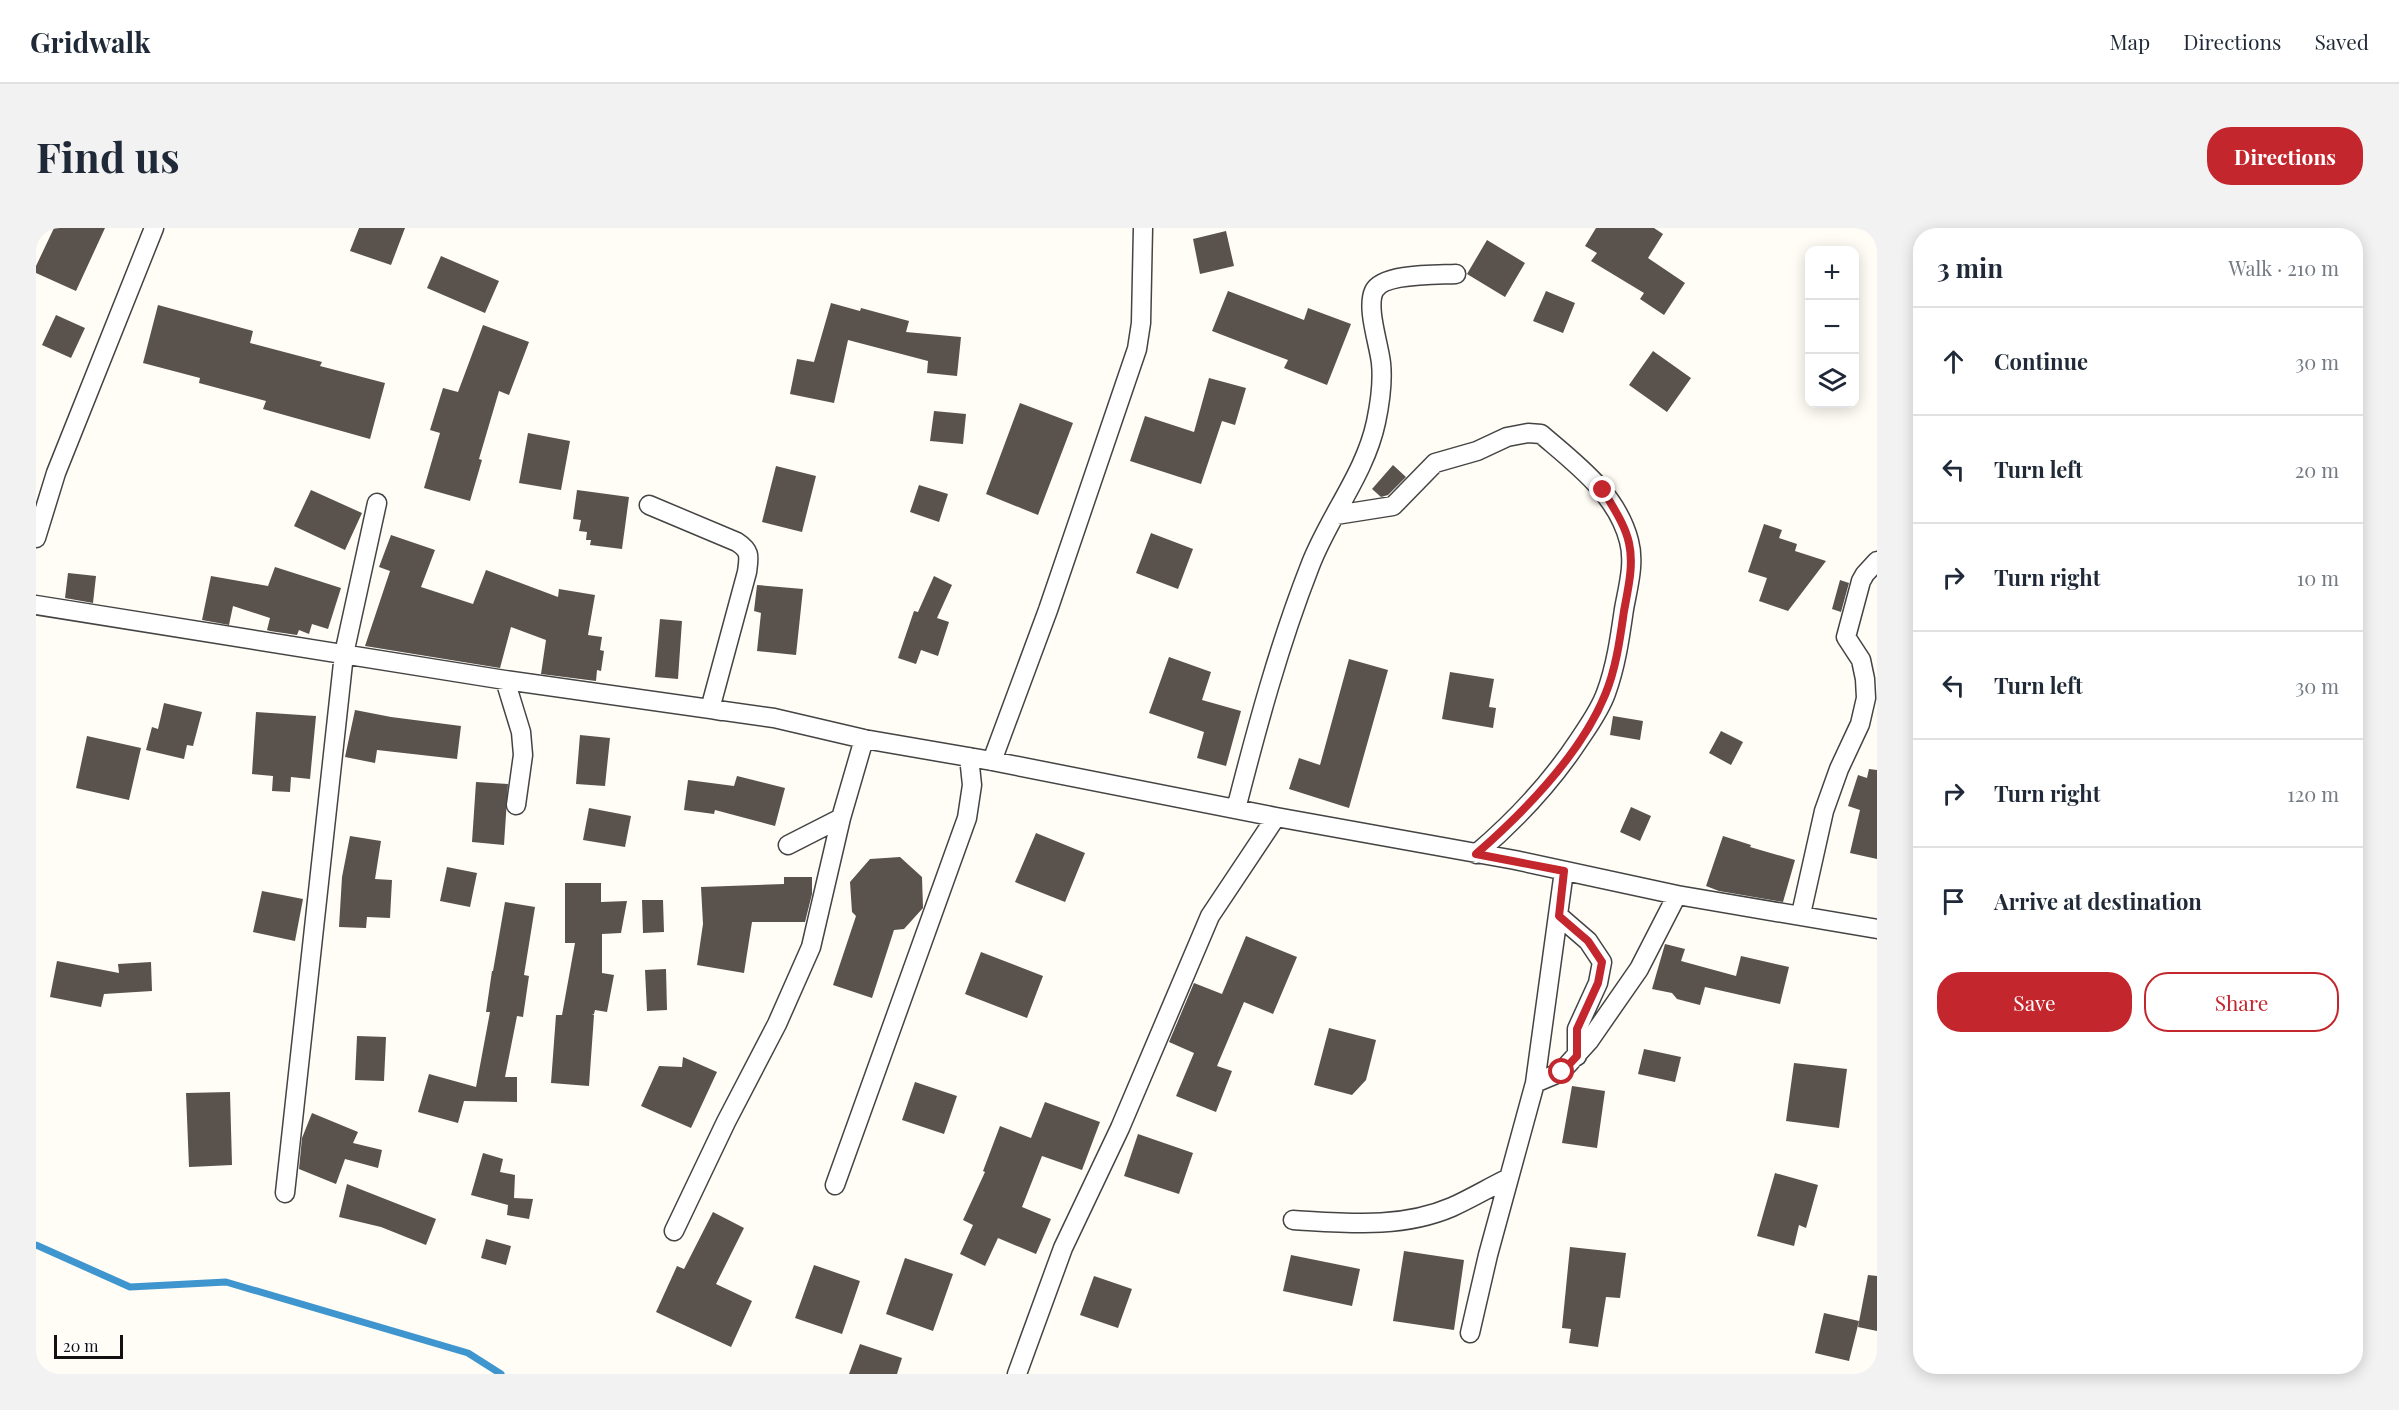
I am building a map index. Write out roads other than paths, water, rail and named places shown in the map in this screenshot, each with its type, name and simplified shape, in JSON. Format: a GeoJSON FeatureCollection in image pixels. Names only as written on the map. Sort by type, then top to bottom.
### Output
{"type":"FeatureCollection","features":[{"type":"Feature","properties":{"kind":"street"},"geometry":{"type":"LineString","coordinates":[[36,538],[56,473],[154,228]]}},
{"type":"Feature","properties":{"kind":"street"},"geometry":{"type":"LineString","coordinates":[[992,761],[1048,610],[1137,349],[1141,323],[1143,228]]}},
{"type":"Feature","properties":{"kind":"street"},"geometry":{"type":"LineString","coordinates":[[1236,809],[1290,621],[1311,563],[1364,461],[1376,423],[1381,390],[1381,364],[1371,304],[1374,291],[1383,282],[1456,274]]}},
{"type":"Feature","properties":{"kind":"street"},"geometry":{"type":"LineString","coordinates":[[1336,515],[1393,507],[1435,463],[1477,451],[1507,437],[1528,433],[1541,434],[1603,490],[1629,541],[1630,572],[1619,641],[1605,695],[1595,716],[1541,793],[1476,854]]}},
{"type":"Feature","properties":{"kind":"street"},"geometry":{"type":"LineString","coordinates":[[285,1192],[344,654],[377,503]]}},
{"type":"Feature","properties":{"kind":"street"},"geometry":{"type":"LineString","coordinates":[[649,505],[746,548],[749,559],[747,573],[710,709],[774,718]]}},
{"type":"Feature","properties":{"kind":"street"},"geometry":{"type":"LineString","coordinates":[[1801,914],[1824,811],[1839,770],[1860,724],[1866,698],[1861,660],[1846,637],[1862,581],[1877,561]]}},
{"type":"Feature","properties":{"kind":"street"},"geometry":{"type":"LineString","coordinates":[[36,605],[505,680],[774,718],[864,739],[992,761],[1564,871],[1677,895],[1801,914],[1877,929]]}},
{"type":"Feature","properties":{"kind":"street"},"geometry":{"type":"LineString","coordinates":[[505,680],[520,732],[523,755],[516,805]]}},
{"type":"Feature","properties":{"kind":"street"},"geometry":{"type":"LineString","coordinates":[[674,1231],[726,1122],[777,1024],[812,947],[841,818],[864,739]]}},
{"type":"Feature","properties":{"kind":"street"},"geometry":{"type":"LineString","coordinates":[[835,1185],[967,819],[972,785],[969,758]]}},
{"type":"Feature","properties":{"kind":"street"},"geometry":{"type":"LineString","coordinates":[[1017,1374],[1063,1248],[1120,1128],[1210,916],[1275,817]]}},
{"type":"Feature","properties":{"kind":"street"},"geometry":{"type":"LineString","coordinates":[[788,845],[841,818]]}},
{"type":"Feature","properties":{"kind":"street"},"geometry":{"type":"LineString","coordinates":[[1470,1333],[1488,1255],[1535,1083],[1564,871]]}},
{"type":"Feature","properties":{"kind":"street"},"geometry":{"type":"LineString","coordinates":[[1535,1083],[1562,1072],[1611,1012],[1639,969],[1677,895]]}},
{"type":"Feature","properties":{"kind":"street"},"geometry":{"type":"LineString","coordinates":[[1559,916],[1588,941],[1602,962],[1598,983],[1577,1029],[1577,1056]]}},
{"type":"Feature","properties":{"kind":"street"},"geometry":{"type":"LineString","coordinates":[[1293,1220],[1372,1224],[1406,1221],[1451,1208],[1509,1178]]}},
{"type":"Feature","properties":{"kind":"waterway"},"geometry":{"type":"LineString","coordinates":[[36,1245],[130,1287],[226,1282],[468,1353],[501,1374]]}}]}
